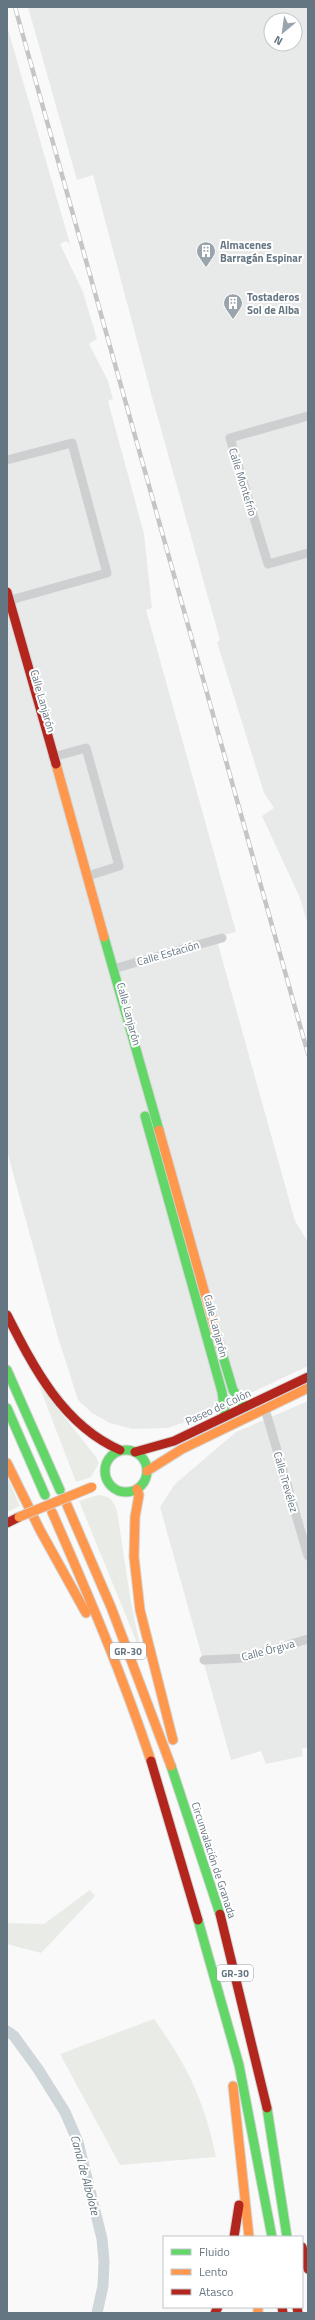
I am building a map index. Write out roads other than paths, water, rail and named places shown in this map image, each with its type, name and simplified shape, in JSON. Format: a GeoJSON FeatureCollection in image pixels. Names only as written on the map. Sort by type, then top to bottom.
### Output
{"type":"FeatureCollection","features":[{"type":"Feature","properties":{"kind":"main road","name":"Calle Lanjarón"},"geometry":{"type":"LineString","coordinates":[[8,598],[233,1390],[245,1407]]}},
{"type":"Feature","properties":{"kind":"main road","name":"Calle Lanjarón"},"geometry":{"type":"LineString","coordinates":[[7,619],[222,1392],[224,1416]]}},
{"type":"Feature","properties":{"kind":"main road"},"geometry":{"type":"LineString","coordinates":[[7,1315],[33,1367],[78,1424],[93,1436],[120,1450],[135,1452],[144,1460],[147,1471],[142,1484],[137,1489],[130,1492],[116,1490],[106,1479],[105,1472],[108,1459],[120,1450]]}},
{"type":"Feature","properties":{"kind":"main road"},"geometry":{"type":"LineString","coordinates":[[7,1370],[60,1490]]}},
{"type":"Feature","properties":{"kind":"main road","name":"Paseo de Colón"},"geometry":{"type":"LineString","coordinates":[[135,1452],[174,1441],[308,1377]]}},
{"type":"Feature","properties":{"kind":"main road","name":"Paseo de Colón"},"geometry":{"type":"LineString","coordinates":[[147,1471],[182,1448],[308,1388]]}},
{"type":"Feature","properties":{"kind":"main road"},"geometry":{"type":"LineString","coordinates":[[7,1408],[45,1495]]}},
{"type":"Feature","properties":{"kind":"main road"},"geometry":{"type":"LineString","coordinates":[[7,1462],[40,1530],[63,1569],[91,1623],[126,1709],[141,1728]]}},
{"type":"Feature","properties":{"kind":"main road"},"geometry":{"type":"LineString","coordinates":[[7,1523],[92,1487],[106,1479]]}},
{"type":"Feature","properties":{"kind":"main road"},"geometry":{"type":"LineString","coordinates":[[137,1489],[139,1495],[135,1517],[134,1557],[140,1610],[182,1775],[182,1799]]}},
{"type":"Feature","properties":{"kind":"main road","name":"Circunvalación de Granada"},"geometry":{"type":"LineString","coordinates":[[67,1505],[141,1683],[182,1799],[220,1914],[265,2096],[287,2236]]}},
{"type":"Feature","properties":{"kind":"main road","name":"GR-30"},"geometry":{"type":"LineString","coordinates":[[52,1512],[85,1586],[141,1728],[179,1850],[234,2044],[252,2125],[272,2236]]}},
{"type":"Feature","properties":{"kind":"main road"},"geometry":{"type":"LineString","coordinates":[[234,2044],[230,2065],[236,2102],[249,2236]]}},
{"type":"Feature","properties":{"kind":"main road"},"geometry":{"type":"LineString","coordinates":[[274,2152],[284,2171],[294,2217]]}},
{"type":"Feature","properties":{"kind":"main road"},"geometry":{"type":"LineString","coordinates":[[234,2236],[243,2185]]}},
{"type":"Feature","properties":{"kind":"main road"},"geometry":{"type":"LineString","coordinates":[[303,2251],[308,2269]]}},
{"type":"Feature","properties":{"kind":"street","name":"Calle Montefrío"},"geometry":{"type":"LineString","coordinates":[[308,416],[230,438],[268,564],[308,554]]}},
{"type":"Feature","properties":{"kind":"street","name":"Calle Lanjarón"},"geometry":{"type":"LineString","coordinates":[[7,460],[72,443],[107,573],[8,598]]}},
{"type":"Feature","properties":{"kind":"street"},"geometry":{"type":"LineString","coordinates":[[53,756],[86,748],[118,866],[88,876]]}},
{"type":"Feature","properties":{"kind":"street","name":"Calle Estación"},"geometry":{"type":"LineString","coordinates":[[113,969],[222,938]]}},
{"type":"Feature","properties":{"kind":"street","name":"Calle Trevélez"},"geometry":{"type":"LineString","coordinates":[[265,1409],[308,1556]]}},
{"type":"Feature","properties":{"kind":"street","name":"Calle Órgiva"},"geometry":{"type":"LineString","coordinates":[[204,1660],[244,1658],[308,1639]]}},
{"type":"Feature","properties":{"kind":"waterway","name":"Canal de Albolote"},"geometry":{"type":"LineString","coordinates":[[7,2031],[14,2036],[38,2069],[65,2112],[78,2142],[102,2239],[104,2261],[103,2286],[97,2313]]}},
{"type":"Feature","properties":{"kind":"railway"},"geometry":{"type":"LineString","coordinates":[[15,7],[308,1054]]}},
{"type":"Feature","properties":{"kind":"place","name":"Almacenes Barragán Espinar"},"geometry":{"type":"Point","coordinates":[206,268]}},
{"type":"Feature","properties":{"kind":"place","name":"Tostaderos Sol de Alba"},"geometry":{"type":"Point","coordinates":[233,320]}}]}
